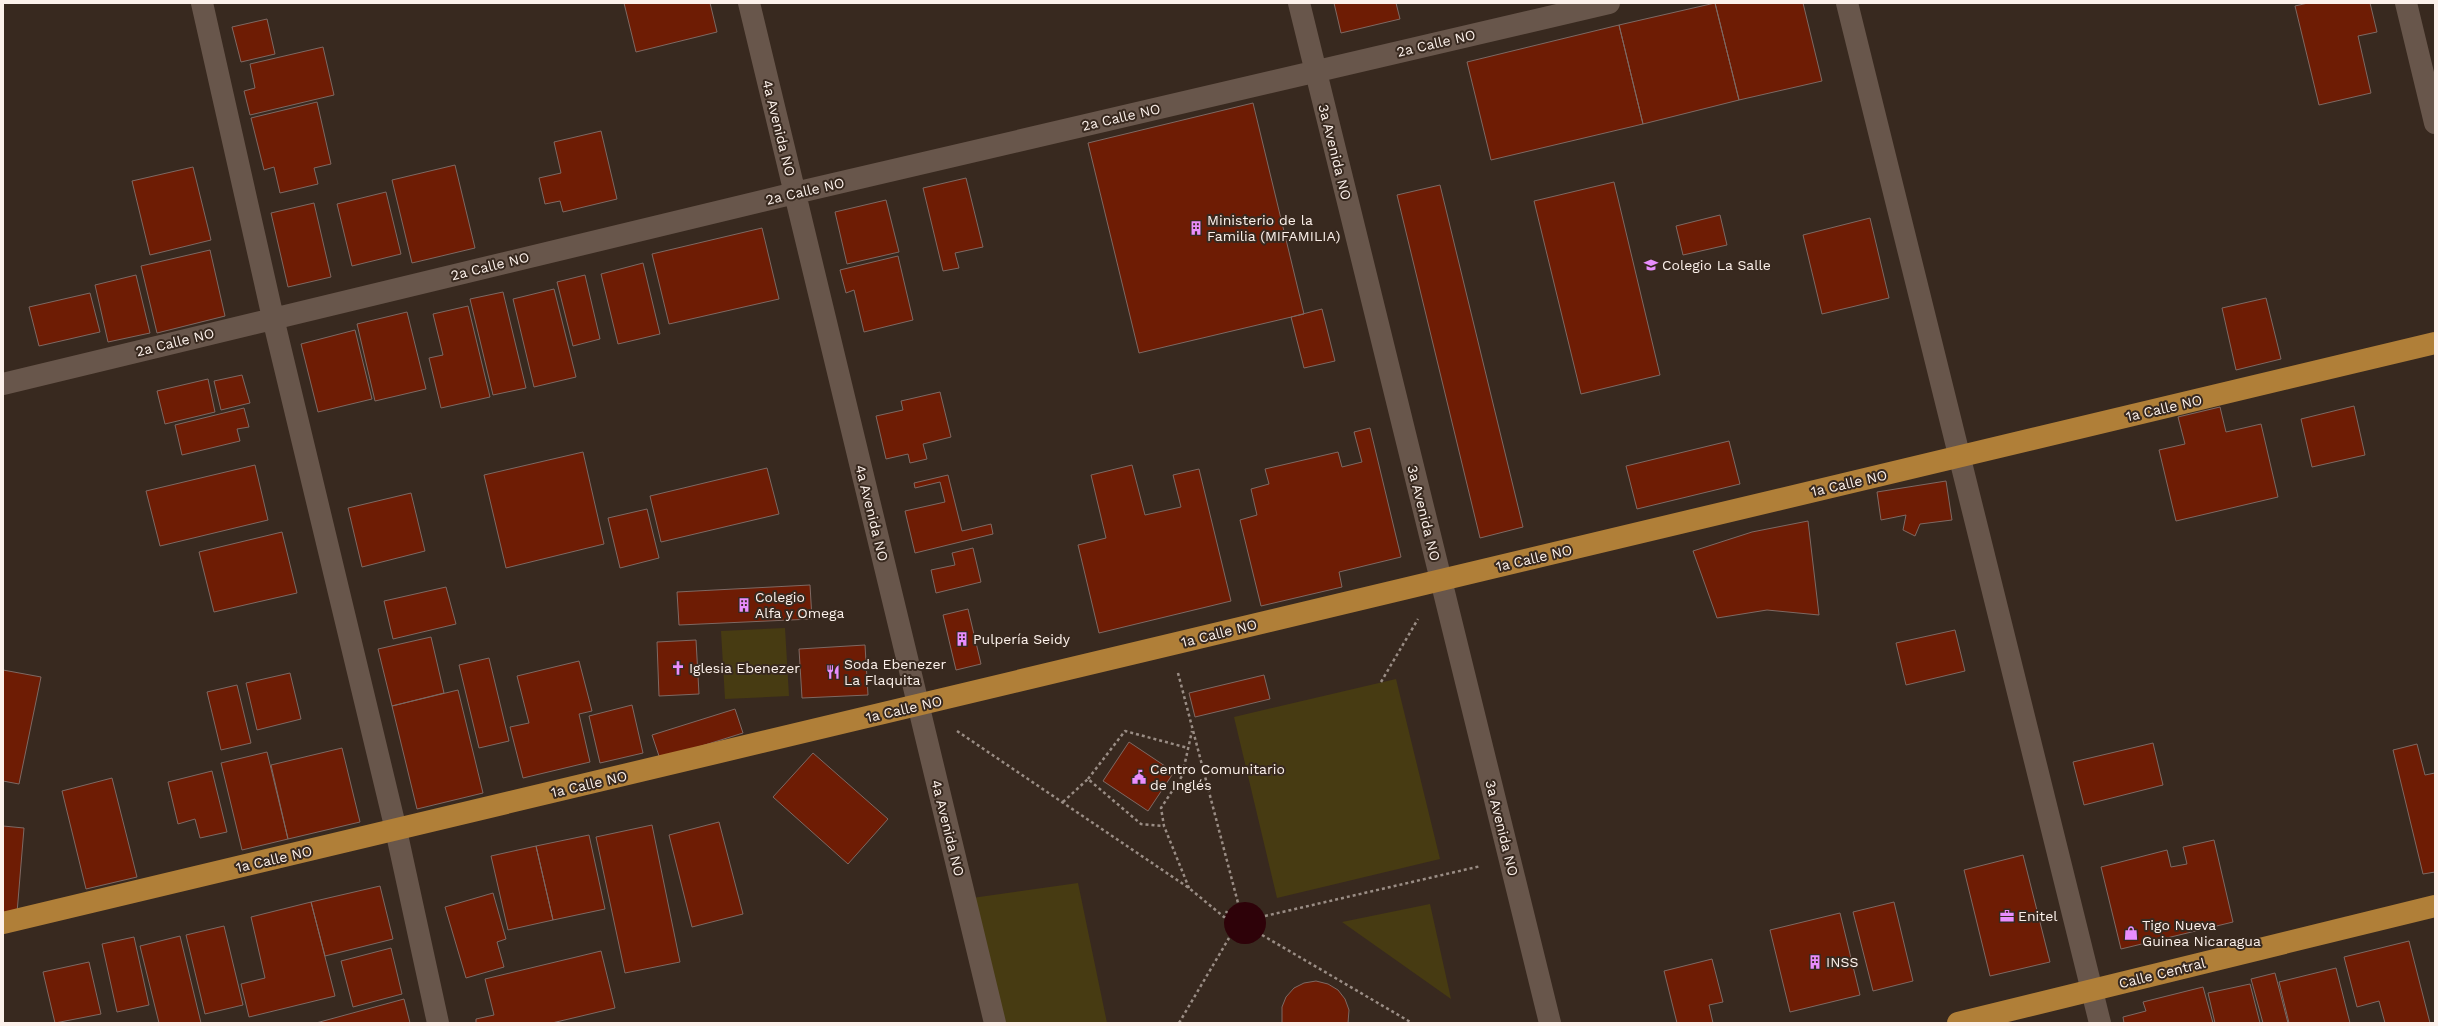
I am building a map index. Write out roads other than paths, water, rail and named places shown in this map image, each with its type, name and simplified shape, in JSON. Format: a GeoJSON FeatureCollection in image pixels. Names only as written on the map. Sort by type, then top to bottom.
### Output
{"type":"FeatureCollection","features":[{"type":"Feature","properties":{"kind":"highway","name":"1a Calle NO"},"geometry":{"type":"LineString","coordinates":[[3,923],[2435,343]]}},
{"type":"Feature","properties":{"kind":"highway","name":"Calle Central"},"geometry":{"type":"LineString","coordinates":[[1958,1023],[2435,906]]}},
{"type":"Feature","properties":{"kind":"street"},"geometry":{"type":"LineString","coordinates":[[202,3],[272,318],[396,830],[438,1023]]}},
{"type":"Feature","properties":{"kind":"street","name":"4a Avenida NO"},"geometry":{"type":"LineString","coordinates":[[749,3],[994,1023]]}},
{"type":"Feature","properties":{"kind":"street","name":"3a Avenida NO"},"geometry":{"type":"LineString","coordinates":[[1299,3],[1550,1023]]}},
{"type":"Feature","properties":{"kind":"street","name":"2a Calle NO"},"geometry":{"type":"LineString","coordinates":[[3,384],[794,193],[1609,3]]}},
{"type":"Feature","properties":{"kind":"street"},"geometry":{"type":"LineString","coordinates":[[1847,3],[2100,1023]]}},
{"type":"Feature","properties":{"kind":"street"},"geometry":{"type":"LineString","coordinates":[[2406,3],[2435,123]]}},
{"type":"Feature","properties":{"kind":"place","name":"Ministerio de la Familia (MIFAMILIA)"},"geometry":{"type":"Point","coordinates":[1196,228]}},
{"type":"Feature","properties":{"kind":"place","name":"Colegio La Salle"},"geometry":{"type":"Point","coordinates":[1651,265]}},
{"type":"Feature","properties":{"kind":"place","name":"Colegio Alfa y Omega"},"geometry":{"type":"Point","coordinates":[744,605]}},
{"type":"Feature","properties":{"kind":"place","name":"Pulpería Seidy"},"geometry":{"type":"Point","coordinates":[962,639]}},
{"type":"Feature","properties":{"kind":"place","name":"Iglesia Ebenezer"},"geometry":{"type":"Point","coordinates":[678,668]}},
{"type":"Feature","properties":{"kind":"place","name":"Soda Ebenezer La Flaquita"},"geometry":{"type":"Point","coordinates":[833,672]}},
{"type":"Feature","properties":{"kind":"place","name":"Centro Comunitario de Inglés"},"geometry":{"type":"Point","coordinates":[1139,777]}},
{"type":"Feature","properties":{"kind":"place","name":"Enitel"},"geometry":{"type":"Point","coordinates":[2007,916]}},
{"type":"Feature","properties":{"kind":"place","name":"Tigo Nueva Guinea Nicaragua"},"geometry":{"type":"Point","coordinates":[2131,933]}},
{"type":"Feature","properties":{"kind":"place","name":"INSS"},"geometry":{"type":"Point","coordinates":[1815,962]}}]}
